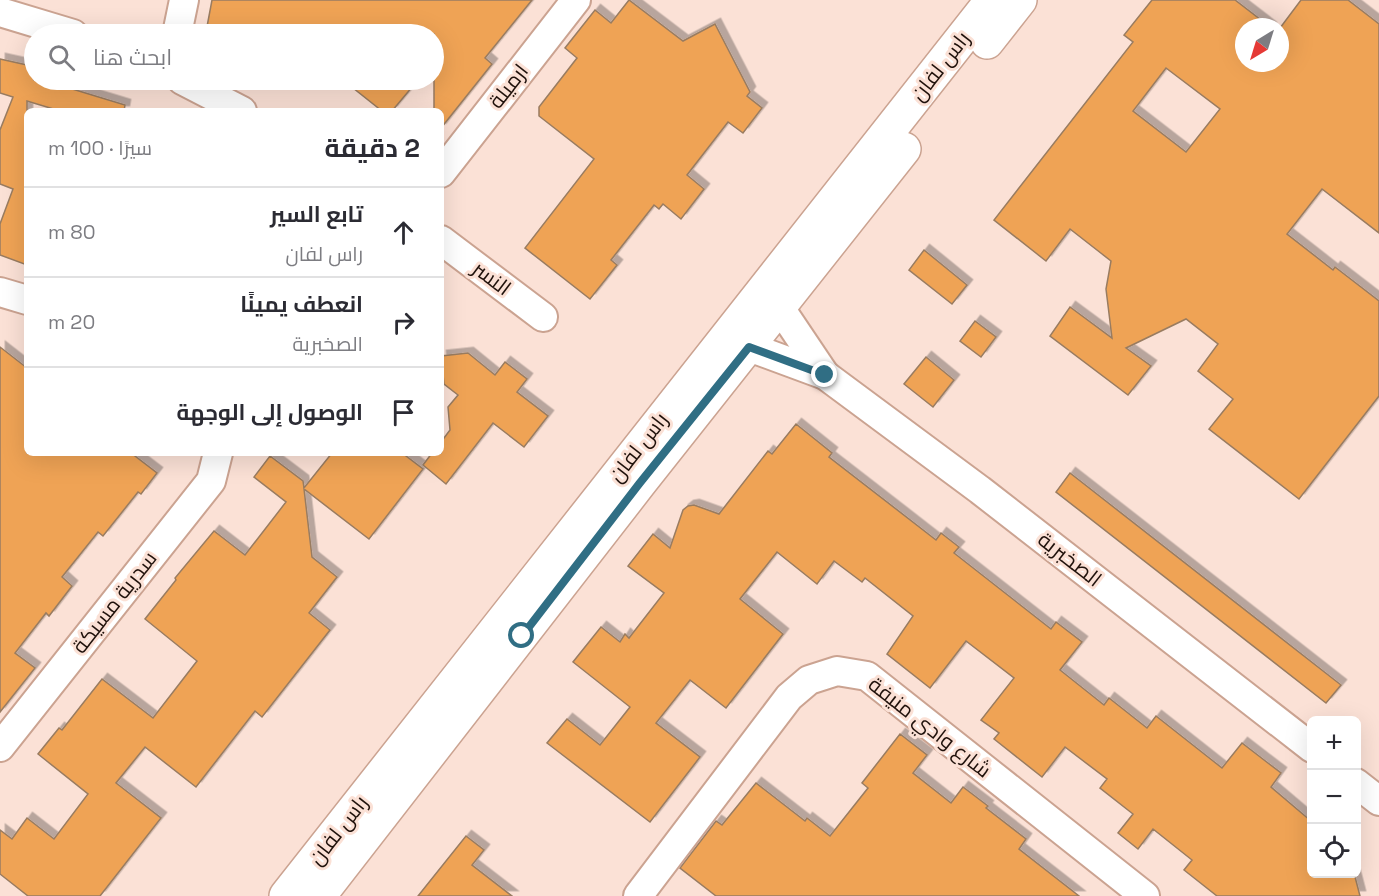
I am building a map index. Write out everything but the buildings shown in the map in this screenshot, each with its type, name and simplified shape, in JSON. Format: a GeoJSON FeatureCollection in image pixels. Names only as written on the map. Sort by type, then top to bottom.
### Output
{"type":"FeatureCollection","features":[{"type":"Feature","properties":{"kind":"street"},"geometry":{"type":"LineString","coordinates":[[179,24],[184,0]]}},
{"type":"Feature","properties":{"kind":"street","name":"ارميلة"},"geometry":{"type":"LineString","coordinates":[[444,169],[576,0]]}},
{"type":"Feature","properties":{"kind":"street","name":"راس لفان"},"geometry":{"type":"LineString","coordinates":[[286,896],[992,0]]}},
{"type":"Feature","properties":{"kind":"street","name":"راس لفان"},"geometry":{"type":"LineString","coordinates":[[319,896],[639,484],[780,308],[1020,0]]}},
{"type":"Feature","properties":{"kind":"street"},"geometry":{"type":"LineString","coordinates":[[0,12],[40,24]]}},
{"type":"Feature","properties":{"kind":"street"},"geometry":{"type":"LineString","coordinates":[[201,90],[236,108]]}},
{"type":"Feature","properties":{"kind":"street","name":"النسر"},"geometry":{"type":"LineString","coordinates":[[444,242],[543,317]]}},
{"type":"Feature","properties":{"kind":"street"},"geometry":{"type":"LineString","coordinates":[[0,292],[24,299]]}},
{"type":"Feature","properties":{"kind":"street","name":"الصخبرية"},"geometry":{"type":"LineString","coordinates":[[780,308],[825,375]]}},
{"type":"Feature","properties":{"kind":"street","name":"الصخبرية"},"geometry":{"type":"LineString","coordinates":[[749,347],[825,375],[980,489],[1307,745]]}},
{"type":"Feature","properties":{"kind":"street","name":"سدرية مسيكة"},"geometry":{"type":"LineString","coordinates":[[0,747],[211,481],[217,456]]}},
{"type":"Feature","properties":{"kind":"street","name":"شارع وادي منيفة"},"geometry":{"type":"LineString","coordinates":[[638,896],[789,697],[809,680],[837,671],[867,676],[1145,896]]}},
{"type":"Feature","properties":{"kind":"street"},"geometry":{"type":"LineString","coordinates":[[1361,787],[1379,801]]}},
{"type":"Feature","properties":{"kind":"route"},"geometry":{"type":"LineString","coordinates":[[522,636],[639,484],[749,347],[825,375]]}}]}
